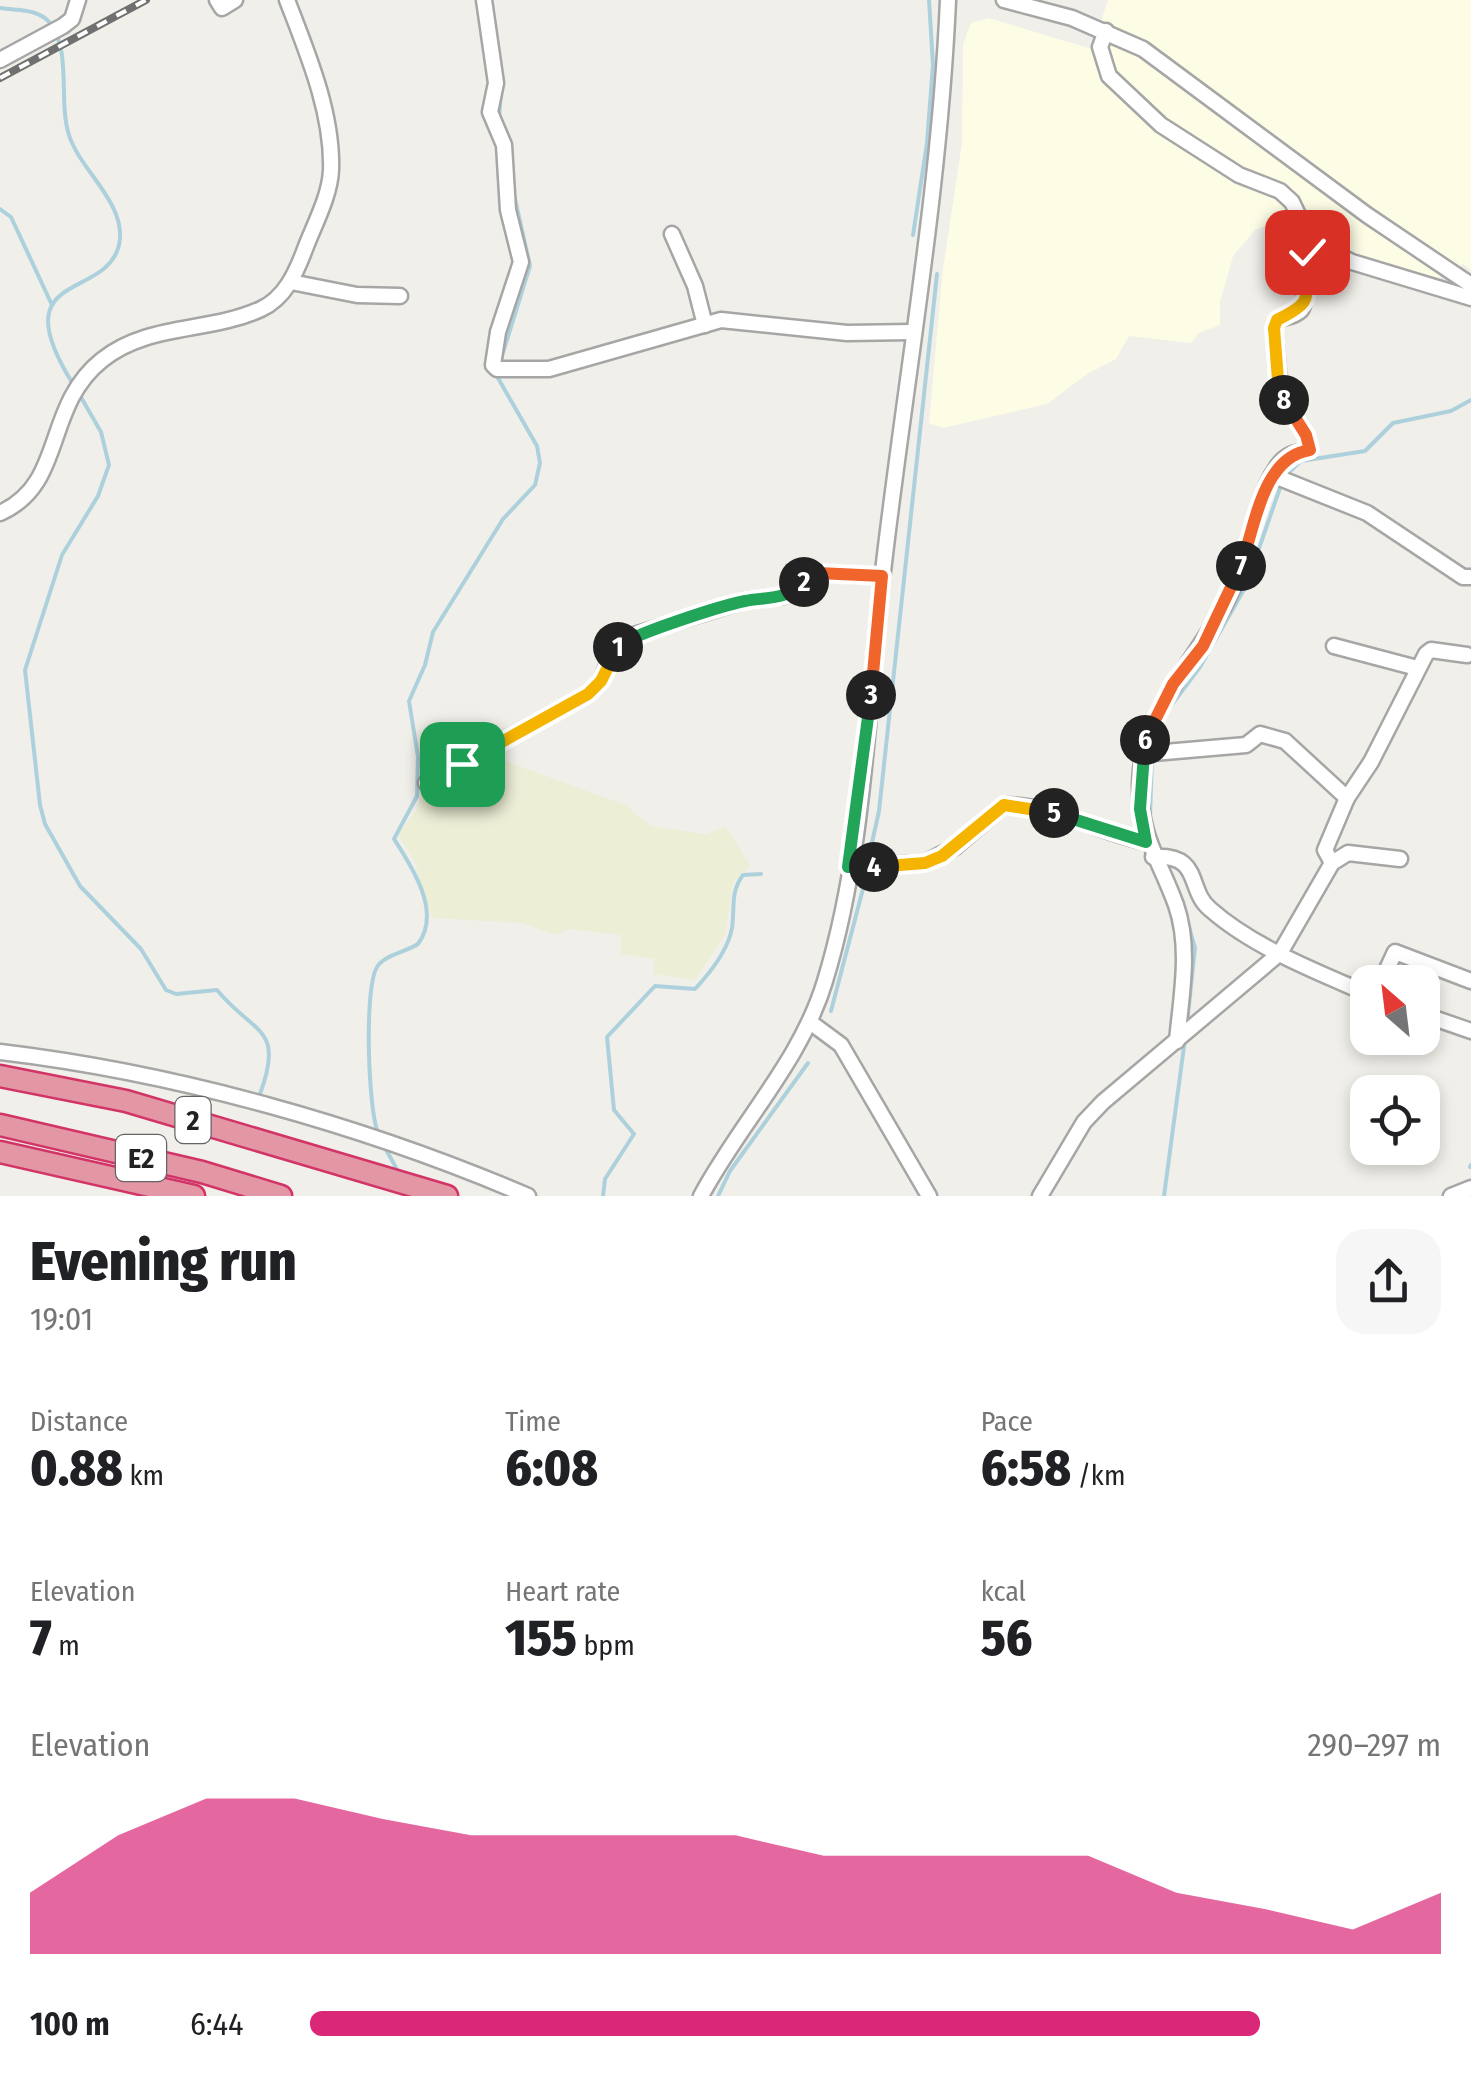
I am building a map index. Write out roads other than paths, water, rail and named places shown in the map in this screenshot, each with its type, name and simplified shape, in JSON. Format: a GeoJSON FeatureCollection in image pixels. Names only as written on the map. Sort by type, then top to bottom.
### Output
{"type":"FeatureCollection","features":[{"type":"Feature","properties":{"kind":"highway","name":"2"},"geometry":{"type":"LineString","coordinates":[[0,1076],[126,1102],[447,1196]]}},
{"type":"Feature","properties":{"kind":"highway","name":"E2"},"geometry":{"type":"LineString","coordinates":[[0,1126],[202,1172],[281,1196]]}},
{"type":"Feature","properties":{"kind":"highway","name":"E2"},"geometry":{"type":"LineString","coordinates":[[0,1152],[194,1196]]}},
{"type":"Feature","properties":{"kind":"street"},"geometry":{"type":"LineString","coordinates":[[0,60],[64,26],[72,19],[78,0]]}},
{"type":"Feature","properties":{"kind":"street"},"geometry":{"type":"LineString","coordinates":[[217,0],[222,8],[235,0]]}},
{"type":"Feature","properties":{"kind":"street"},"geometry":{"type":"LineString","coordinates":[[0,512],[28,498],[38,486],[70,396],[103,359],[140,338],[217,324],[264,308],[291,282],[332,172],[311,63],[287,0]]}},
{"type":"Feature","properties":{"kind":"street"},"geometry":{"type":"LineString","coordinates":[[484,0],[496,84],[490,112],[504,145],[508,210],[521,262],[498,332],[493,364],[514,370],[549,369],[734,319],[847,333],[912,332]]}},
{"type":"Feature","properties":{"kind":"street"},"geometry":{"type":"LineString","coordinates":[[701,1196],[810,1022],[834,947],[848,867],[942,114],[948,0]]}},
{"type":"Feature","properties":{"kind":"street"},"geometry":{"type":"LineString","coordinates":[[1004,0],[1106,31],[1143,49],[1367,215],[1471,286]]}},
{"type":"Feature","properties":{"kind":"street"},"geometry":{"type":"LineString","coordinates":[[1106,31],[1100,47],[1109,76],[1161,125],[1230,170],[1280,190],[1292,202],[1311,242],[1352,262],[1471,298]]}},
{"type":"Feature","properties":{"kind":"street"},"geometry":{"type":"LineString","coordinates":[[672,234],[695,286],[705,324]]}},
{"type":"Feature","properties":{"kind":"street"},"geometry":{"type":"LineString","coordinates":[[1176,1041],[1184,950],[1176,905],[1146,842],[1140,809],[1142,754],[1156,713],[1203,646],[1235,585],[1272,475],[1284,458],[1310,450],[1306,435],[1280,392],[1274,328],[1277,320],[1302,310],[1307,300],[1304,266],[1311,242]]}},
{"type":"Feature","properties":{"kind":"street"},"geometry":{"type":"LineString","coordinates":[[291,282],[357,295],[400,296]]}},
{"type":"Feature","properties":{"kind":"street"},"geometry":{"type":"LineString","coordinates":[[1272,475],[1368,513],[1463,577],[1471,577]]}},
{"type":"Feature","properties":{"kind":"street"},"geometry":{"type":"LineString","coordinates":[[426,783],[588,694],[601,681],[613,652],[634,635],[743,601],[783,596],[818,573],[882,576]]}},
{"type":"Feature","properties":{"kind":"street"},"geometry":{"type":"LineString","coordinates":[[1334,646],[1417,668]]}},
{"type":"Feature","properties":{"kind":"street"},"geometry":{"type":"LineString","coordinates":[[1332,863],[1326,850],[1347,798],[1371,762],[1417,668],[1432,650],[1467,655]]}},
{"type":"Feature","properties":{"kind":"street"},"geometry":{"type":"LineString","coordinates":[[1142,754],[1246,745],[1260,734],[1285,742],[1347,798]]}},
{"type":"Feature","properties":{"kind":"street"},"geometry":{"type":"LineString","coordinates":[[848,867],[925,863],[955,847],[1004,805],[1084,820],[1119,836],[1146,842]]}},
{"type":"Feature","properties":{"kind":"street"},"geometry":{"type":"LineString","coordinates":[[1040,1196],[1084,1122],[1280,953],[1332,863],[1348,853],[1400,859]]}},
{"type":"Feature","properties":{"kind":"street"},"geometry":{"type":"LineString","coordinates":[[1154,858],[1183,863],[1192,870],[1207,908],[1280,953],[1350,986]]}},
{"type":"Feature","properties":{"kind":"street"},"geometry":{"type":"LineString","coordinates":[[1389,965],[1395,952],[1429,965]]}},
{"type":"Feature","properties":{"kind":"street"},"geometry":{"type":"LineString","coordinates":[[1440,969],[1471,981]]}},
{"type":"Feature","properties":{"kind":"street"},"geometry":{"type":"LineString","coordinates":[[1440,1021],[1471,1032]]}},
{"type":"Feature","properties":{"kind":"street"},"geometry":{"type":"LineString","coordinates":[[810,1022],[841,1044],[929,1196]]}},
{"type":"Feature","properties":{"kind":"street"},"geometry":{"type":"LineString","coordinates":[[0,1052],[268,1105],[402,1147],[528,1196]]}},
{"type":"Feature","properties":{"kind":"street"},"geometry":{"type":"LineString","coordinates":[[1451,1196],[1471,1188]]}},
{"type":"Feature","properties":{"kind":"waterway"},"geometry":{"type":"LineString","coordinates":[[913,235],[927,143],[933,65],[929,0]]}},
{"type":"Feature","properties":{"kind":"waterway"},"geometry":{"type":"LineString","coordinates":[[0,8],[40,15],[57,35],[69,135],[110,202],[120,230],[119,245],[110,262],[52,304],[48,322],[54,347],[73,384]]}},
{"type":"Feature","properties":{"kind":"waterway"},"geometry":{"type":"LineString","coordinates":[[499,118],[502,78]]}},
{"type":"Feature","properties":{"kind":"waterway"},"geometry":{"type":"LineString","coordinates":[[501,359],[530,266],[513,190]]}},
{"type":"Feature","properties":{"kind":"waterway"},"geometry":{"type":"LineString","coordinates":[[0,209],[11,217],[52,305]]}},
{"type":"Feature","properties":{"kind":"waterway"},"geometry":{"type":"LineString","coordinates":[[869,856],[879,811],[937,274]]}},
{"type":"Feature","properties":{"kind":"waterway"},"geometry":{"type":"LineString","coordinates":[[378,1133],[369,1048],[373,979],[385,959],[418,944],[427,918],[422,890],[394,839],[417,796],[418,757],[409,701],[425,665],[433,632],[503,519],[535,485],[540,463],[537,446],[498,378]]}},
{"type":"Feature","properties":{"kind":"waterway"},"geometry":{"type":"LineString","coordinates":[[78,392],[101,432],[109,465],[98,496],[62,555],[25,670],[40,805],[45,824],[80,886],[141,949],[166,990],[176,994],[217,990],[262,1033],[269,1055],[260,1094]]}},
{"type":"Feature","properties":{"kind":"waterway"},"geometry":{"type":"LineString","coordinates":[[1285,476],[1301,461],[1365,451],[1393,423],[1451,411],[1471,400]]}},
{"type":"Feature","properties":{"kind":"waterway"},"geometry":{"type":"LineString","coordinates":[[1167,711],[1200,667],[1246,586],[1281,485]]}},
{"type":"Feature","properties":{"kind":"waterway"},"geometry":{"type":"LineString","coordinates":[[1152,758],[1150,817],[1155,837]]}},
{"type":"Feature","properties":{"kind":"waterway"},"geometry":{"type":"LineString","coordinates":[[603,1196],[605,1179],[634,1134],[614,1110],[607,1037],[655,986],[695,989],[727,945],[739,881],[743,875],[761,874]]}},
{"type":"Feature","properties":{"kind":"waterway"},"geometry":{"type":"LineString","coordinates":[[831,1011],[864,885]]}},
{"type":"Feature","properties":{"kind":"waterway"},"geometry":{"type":"LineString","coordinates":[[1182,902],[1195,948],[1187,1024]]}},
{"type":"Feature","properties":{"kind":"waterway"},"geometry":{"type":"LineString","coordinates":[[1164,1196],[1185,1039]]}},
{"type":"Feature","properties":{"kind":"waterway"},"geometry":{"type":"LineString","coordinates":[[718,1196],[730,1171],[808,1063]]}},
{"type":"Feature","properties":{"kind":"waterway"},"geometry":{"type":"LineString","coordinates":[[384,1146],[399,1173]]}},
{"type":"Feature","properties":{"kind":"railway"},"geometry":{"type":"LineString","coordinates":[[0,78],[146,0]]}}]}
